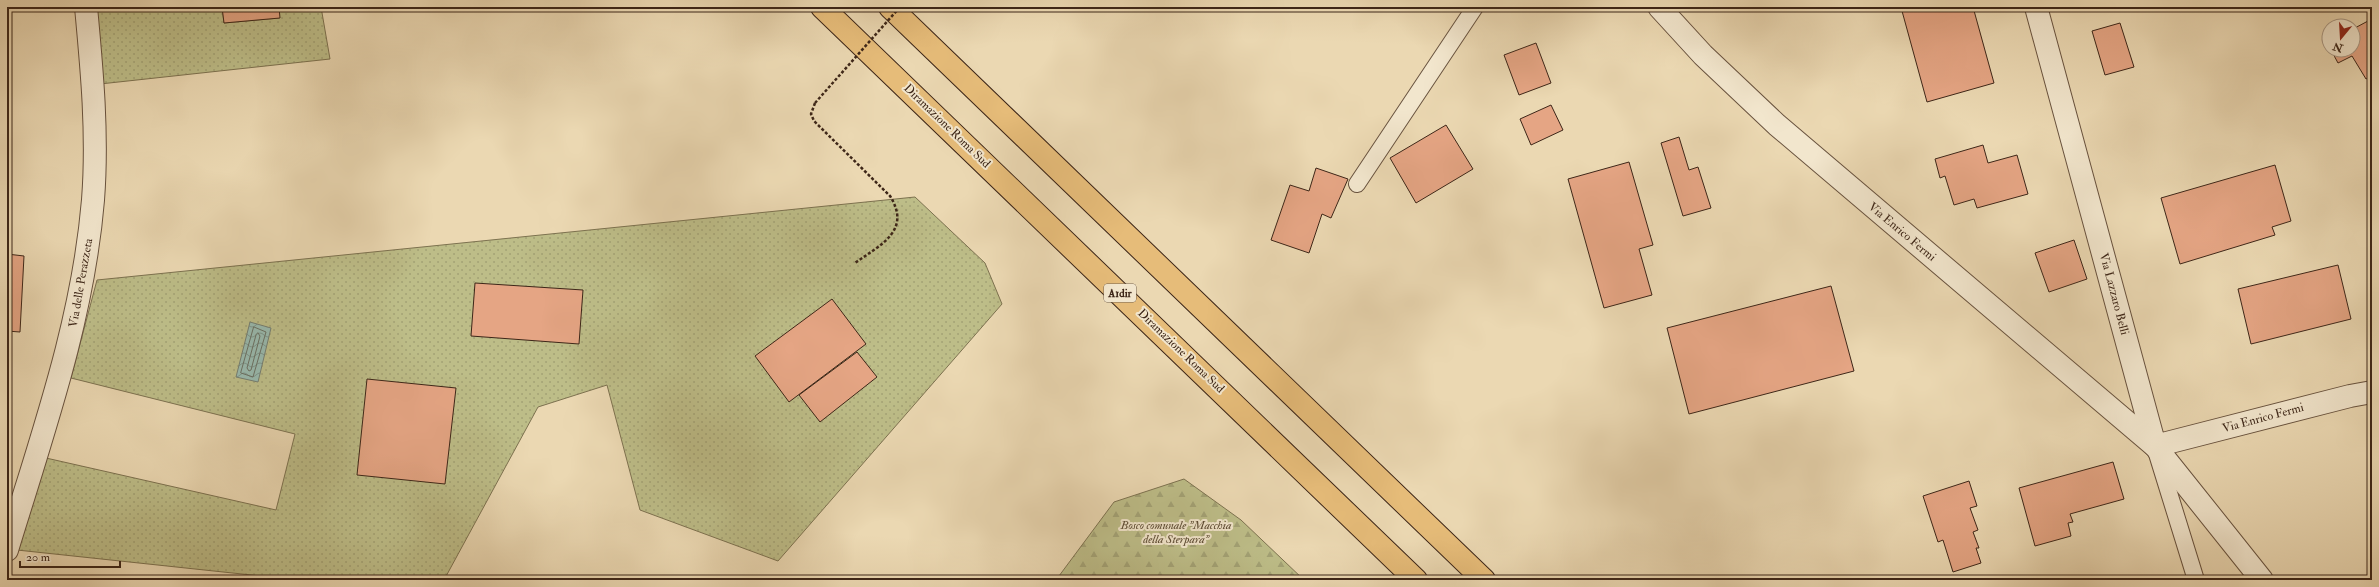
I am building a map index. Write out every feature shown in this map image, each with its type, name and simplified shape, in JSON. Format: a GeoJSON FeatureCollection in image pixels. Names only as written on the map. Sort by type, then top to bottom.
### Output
{"type":"FeatureCollection","features":[{"type":"Feature","properties":{"kind":"highway","name":"Diramazione Roma Sud"},"geometry":{"type":"LineString","coordinates":[[822,7],[1416,580]]}},
{"type":"Feature","properties":{"kind":"highway"},"geometry":{"type":"LineString","coordinates":[[890,7],[1484,580]]}},
{"type":"Feature","properties":{"kind":"street","name":"Via delle Perazzeta"},"geometry":{"type":"LineString","coordinates":[[7,550],[63,366],[76,318],[85,264],[93,198],[95,150],[94,99],[86,7]]}},
{"type":"Feature","properties":{"kind":"street","name":"Via Enrico Fermi"},"geometry":{"type":"LineString","coordinates":[[1659,7],[1703,56],[1777,125],[2155,446],[2262,580]]}},
{"type":"Feature","properties":{"kind":"street","name":"Via Lazzaro Belli"},"geometry":{"type":"LineString","coordinates":[[2036,7],[2155,446]]}},
{"type":"Feature","properties":{"kind":"street","name":"Via Enrico Fermi"},"geometry":{"type":"LineString","coordinates":[[2155,446],[2350,396],[2372,392]]}},
{"type":"Feature","properties":{"kind":"lane"},"geometry":{"type":"LineString","coordinates":[[1357,184],[1475,7]]}},
{"type":"Feature","properties":{"kind":"lane","name":"Via Lazzaro Belli"},"geometry":{"type":"LineString","coordinates":[[2155,446],[2196,580]]}},
{"type":"Feature","properties":{"kind":"path"},"geometry":{"type":"LineString","coordinates":[[855,263],[892,234],[897,226],[898,215],[896,205],[890,196],[814,121],[811,114],[815,103],[900,7]]}},
{"type":"Feature","properties":{"kind":"green space"},"geometry":{"type":"Polygon","coordinates":[[[94,7],[222,7],[224,23],[279,18],[279,7],[321,7],[330,59],[100,84],[94,7]]]}},
{"type":"Feature","properties":{"kind":"green space"},"geometry":{"type":"Polygon","coordinates":[[[915,197],[985,263],[1002,304],[778,561],[640,510],[607,385],[538,407],[444,580],[298,580],[17,550],[46,458],[276,510],[295,434],[71,378],[97,280],[915,197]]]}},
{"type":"Feature","properties":{"kind":"green space","name":"Bosco comunale \"Macchia della Sterpara\""},"geometry":{"type":"Polygon","coordinates":[[[1184,479],[1241,520],[1304,580],[1056,580],[1114,502],[1184,479]]]}},
{"type":"Feature","properties":{"kind":"water"},"geometry":{"type":"Polygon","coordinates":[[[250,322],[271,328],[258,382],[236,377],[250,322]]]}},
{"type":"Feature","properties":{"kind":"building"},"geometry":{"type":"Polygon","coordinates":[[[222,7],[279,7],[280,18],[224,23],[222,7]]]}},
{"type":"Feature","properties":{"kind":"building"},"geometry":{"type":"Polygon","coordinates":[[[1917,7],[1973,7],[1994,83],[1927,102],[1902,11],[1917,7]]]}},
{"type":"Feature","properties":{"kind":"building"},"geometry":{"type":"Polygon","coordinates":[[[2368,21],[2372,28],[2372,76],[2366,79],[2353,58],[2361,58],[2361,25],[2368,21]]]}},
{"type":"Feature","properties":{"kind":"building"},"geometry":{"type":"Polygon","coordinates":[[[2120,23],[2134,67],[2105,75],[2092,31],[2120,23]]]}},
{"type":"Feature","properties":{"kind":"building"},"geometry":{"type":"Polygon","coordinates":[[[1536,43],[1551,83],[1519,95],[1504,55],[1536,43]]]}},
{"type":"Feature","properties":{"kind":"building"},"geometry":{"type":"Polygon","coordinates":[[[2335,58],[2348,58],[2338,63],[2335,58]]]}},
{"type":"Feature","properties":{"kind":"building"},"geometry":{"type":"Polygon","coordinates":[[[1551,105],[1563,130],[1531,145],[1520,119],[1551,105]]]}},
{"type":"Feature","properties":{"kind":"building"},"geometry":{"type":"Polygon","coordinates":[[[1446,125],[1473,169],[1416,203],[1390,158],[1446,125]]]}},
{"type":"Feature","properties":{"kind":"building"},"geometry":{"type":"Polygon","coordinates":[[[1679,137],[1689,170],[1698,167],[1711,208],[1683,216],[1661,143],[1679,137]]]}},
{"type":"Feature","properties":{"kind":"building"},"geometry":{"type":"Polygon","coordinates":[[[1983,145],[1988,163],[2017,155],[2028,194],[1977,208],[1974,199],[1954,205],[1945,176],[1940,178],[1935,159],[1983,145]]]}},
{"type":"Feature","properties":{"kind":"building"},"geometry":{"type":"Polygon","coordinates":[[[1629,162],[1653,245],[1639,249],[1652,295],[1604,308],[1568,179],[1629,162]]]}},
{"type":"Feature","properties":{"kind":"building"},"geometry":{"type":"Polygon","coordinates":[[[2275,165],[2291,221],[2272,227],[2275,235],[2180,264],[2161,198],[2275,165]]]}},
{"type":"Feature","properties":{"kind":"building"},"geometry":{"type":"Polygon","coordinates":[[[1316,168],[1348,179],[1331,218],[1322,214],[1309,253],[1271,240],[1290,185],[1309,191],[1316,168]]]}},
{"type":"Feature","properties":{"kind":"building"},"geometry":{"type":"Polygon","coordinates":[[[2074,240],[2087,279],[2049,292],[2035,253],[2074,240]]]}},
{"type":"Feature","properties":{"kind":"building"},"geometry":{"type":"Polygon","coordinates":[[[7,254],[24,256],[20,332],[7,331],[7,254]]]}},
{"type":"Feature","properties":{"kind":"building"},"geometry":{"type":"Polygon","coordinates":[[[2338,265],[2351,319],[2251,344],[2238,289],[2338,265]]]}},
{"type":"Feature","properties":{"kind":"building"},"geometry":{"type":"Polygon","coordinates":[[[475,283],[583,290],[579,344],[471,336],[475,283]]]}},
{"type":"Feature","properties":{"kind":"building"},"geometry":{"type":"Polygon","coordinates":[[[1831,286],[1854,371],[1689,414],[1667,328],[1831,286]]]}},
{"type":"Feature","properties":{"kind":"building"},"geometry":{"type":"Polygon","coordinates":[[[832,299],[866,344],[789,402],[755,356],[832,299]]]}},
{"type":"Feature","properties":{"kind":"building"},"geometry":{"type":"Polygon","coordinates":[[[857,352],[877,377],[820,422],[799,395],[857,352]]]}},
{"type":"Feature","properties":{"kind":"building"},"geometry":{"type":"Polygon","coordinates":[[[367,379],[456,388],[445,484],[357,475],[367,379]]]}},
{"type":"Feature","properties":{"kind":"building"},"geometry":{"type":"Polygon","coordinates":[[[2113,462],[2124,499],[2070,514],[2073,522],[2068,523],[2071,536],[2035,546],[2019,488],[2113,462]]]}},
{"type":"Feature","properties":{"kind":"building"},"geometry":{"type":"Polygon","coordinates":[[[1969,481],[1977,506],[1970,508],[1978,530],[1973,532],[1979,548],[1976,548],[1981,563],[1953,572],[1943,540],[1938,542],[1923,496],[1969,481]]]}}]}
